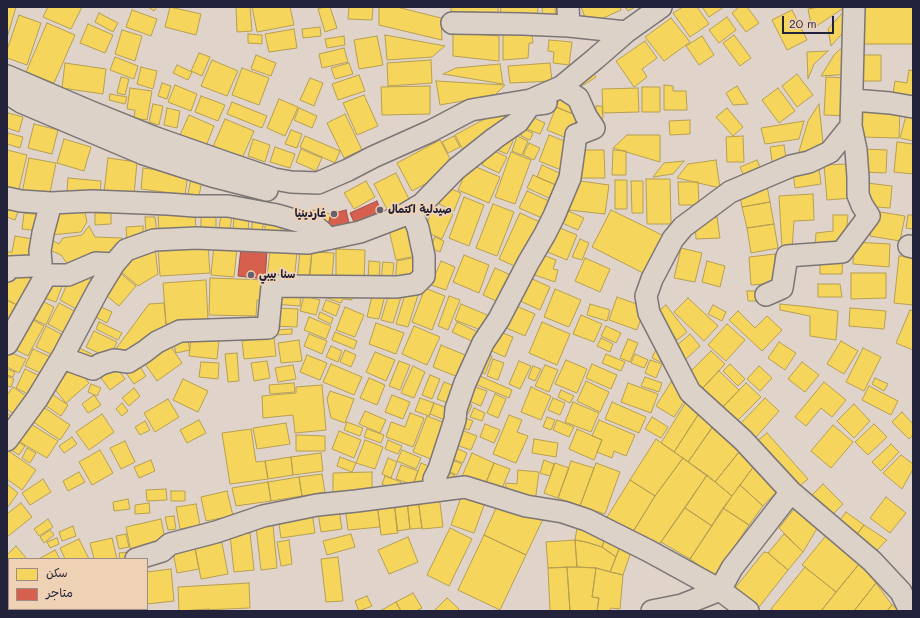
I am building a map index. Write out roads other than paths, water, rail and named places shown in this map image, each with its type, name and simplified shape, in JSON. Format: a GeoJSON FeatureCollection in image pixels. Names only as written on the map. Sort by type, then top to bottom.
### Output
{"type":"FeatureCollection","features":[{"type":"Feature","properties":{"kind":"street"},"geometry":{"type":"LineString","coordinates":[[7,76],[42,92],[153,137],[227,163],[274,179],[291,182],[318,183],[431,131],[471,110],[531,100],[561,87],[626,32],[661,7]]}},
{"type":"Feature","properties":{"kind":"street"},"geometry":{"type":"LineString","coordinates":[[766,295],[782,288],[786,256],[842,252],[869,216],[858,195],[856,150],[852,126],[854,7]]}},
{"type":"Feature","properties":{"kind":"street"},"geometry":{"type":"LineString","coordinates":[[452,23],[523,24],[569,17],[626,32]]}},
{"type":"Feature","properties":{"kind":"street"},"geometry":{"type":"LineString","coordinates":[[7,440],[37,400],[63,356],[98,290],[114,264],[126,250],[154,240],[196,238],[308,243],[360,232],[402,216],[422,204],[456,169],[494,138],[518,122],[530,105],[553,102],[561,87]]}},
{"type":"Feature","properties":{"kind":"street"},"geometry":{"type":"LineString","coordinates":[[434,491],[434,479],[439,469],[455,420],[456,409],[483,343],[545,234],[559,203],[570,178],[576,135],[594,128],[586,116],[578,98],[561,87]]}},
{"type":"Feature","properties":{"kind":"street"},"geometry":{"type":"LineString","coordinates":[[7,93],[21,102],[144,154],[212,176],[254,187],[303,196],[315,191],[318,183]]}},
{"type":"Feature","properties":{"kind":"street"},"geometry":{"type":"LineString","coordinates":[[853,100],[890,103],[913,107]]}},
{"type":"Feature","properties":{"kind":"street"},"geometry":{"type":"LineString","coordinates":[[852,126],[830,152],[809,162],[791,166],[730,192],[683,227],[673,239],[652,279],[646,296],[649,313],[690,392],[743,440],[791,492],[872,561],[901,592],[910,611]]}},
{"type":"Feature","properties":{"kind":"street"},"geometry":{"type":"LineString","coordinates":[[7,198],[21,201],[51,203],[92,201],[195,206],[228,206],[277,215],[315,226],[328,238]]}},
{"type":"Feature","properties":{"kind":"street"},"geometry":{"type":"LineString","coordinates":[[7,344],[44,269],[40,251],[51,203]]}},
{"type":"Feature","properties":{"kind":"street"},"geometry":{"type":"LineString","coordinates":[[63,356],[68,360],[93,369],[101,364],[114,360],[128,362],[157,342],[180,331],[268,328],[272,286],[397,287],[416,284],[424,276],[424,256],[418,228],[411,211]]}},
{"type":"Feature","properties":{"kind":"street"},"geometry":{"type":"LineString","coordinates":[[7,271],[10,267],[32,266],[68,275],[96,263],[114,264]]}},
{"type":"Feature","properties":{"kind":"street"},"geometry":{"type":"LineString","coordinates":[[139,558],[162,551],[170,544],[216,532],[263,516],[317,505],[465,488],[526,506],[563,512],[587,520],[649,551],[720,590],[748,611]]}},
{"type":"Feature","properties":{"kind":"street"},"geometry":{"type":"LineString","coordinates":[[652,611],[682,605],[720,590],[732,568],[791,492]]}},
{"type":"Feature","properties":{"kind":"place","name":"صيدلية اكتمال"},"geometry":{"type":"Point","coordinates":[380,210]}},
{"type":"Feature","properties":{"kind":"place","name":"غاردينيا"},"geometry":{"type":"Point","coordinates":[334,214]}},
{"type":"Feature","properties":{"kind":"place","name":"سنا بيبي"},"geometry":{"type":"Point","coordinates":[251,275]}}]}
